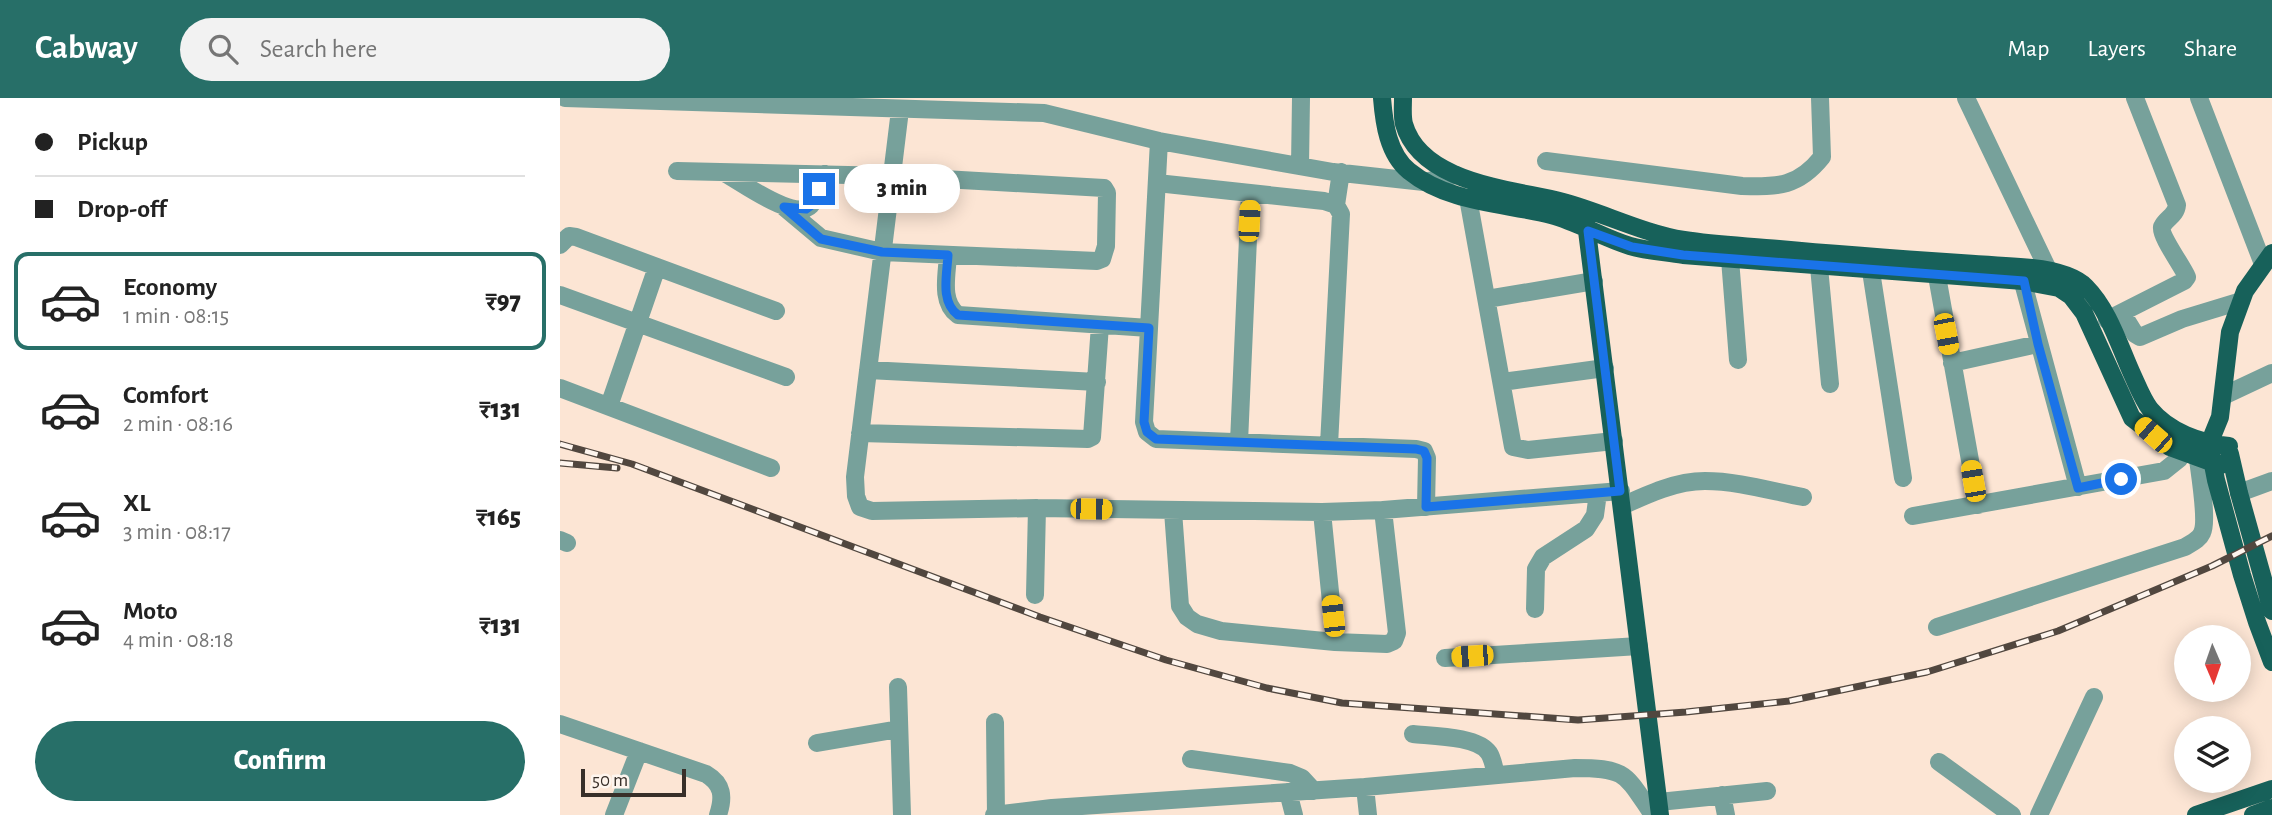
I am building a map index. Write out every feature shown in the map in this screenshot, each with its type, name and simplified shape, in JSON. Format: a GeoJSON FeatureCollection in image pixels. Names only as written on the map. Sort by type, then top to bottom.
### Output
{"type":"FeatureCollection","features":[{"type":"Feature","properties":{"kind":"main road"},"geometry":{"type":"LineString","coordinates":[[1382,98],[1386,129],[1396,155],[1409,171],[1424,182],[1437,189],[1468,198],[1554,216],[1632,247],[1683,255],[1937,276],[2021,275]]}},
{"type":"Feature","properties":{"kind":"main road"},"geometry":{"type":"LineString","coordinates":[[1403,98],[1404,122],[1414,142],[1431,161],[1456,175],[1584,209],[1639,230],[1685,240],[1903,260],[2052,279],[2067,276],[2087,288],[2114,316],[2149,408],[2199,451],[2265,624],[2272,662]]}},
{"type":"Feature","properties":{"kind":"main road"},"geometry":{"type":"LineString","coordinates":[[1584,209],[1657,811]]}},
{"type":"Feature","properties":{"kind":"main road"},"geometry":{"type":"LineString","coordinates":[[2199,451],[2220,417],[2230,332],[2241,301],[2245,291],[2269,261]]}},
{"type":"Feature","properties":{"kind":"main road"},"geometry":{"type":"LineString","coordinates":[[2052,279],[2071,296],[2084,313],[2132,418],[2153,435],[2231,464]]}},
{"type":"Feature","properties":{"kind":"main road"},"geometry":{"type":"LineString","coordinates":[[2220,417],[2272,611]]}},
{"type":"Feature","properties":{"kind":"main road"},"geometry":{"type":"LineString","coordinates":[[2199,451],[2229,446]]}},
{"type":"Feature","properties":{"kind":"main road"},"geometry":{"type":"LineString","coordinates":[[2196,815],[2272,789]]}},
{"type":"Feature","properties":{"kind":"main road"},"geometry":{"type":"LineString","coordinates":[[2253,815],[2272,808]]}},
{"type":"Feature","properties":{"kind":"street"},"geometry":{"type":"LineString","coordinates":[[565,98],[958,111],[1043,105],[1159,141],[1300,166],[1424,182],[1456,175]]}},
{"type":"Feature","properties":{"kind":"street"},"geometry":{"type":"LineString","coordinates":[[958,111],[985,98]]}},
{"type":"Feature","properties":{"kind":"street"},"geometry":{"type":"LineString","coordinates":[[1300,166],[1301,98]]}},
{"type":"Feature","properties":{"kind":"street"},"geometry":{"type":"LineString","coordinates":[[1546,161],[1742,186],[1768,187],[1794,183],[1810,173],[1822,157],[1820,98]]}},
{"type":"Feature","properties":{"kind":"street"},"geometry":{"type":"LineString","coordinates":[[1966,98],[2052,279]]}},
{"type":"Feature","properties":{"kind":"street"},"geometry":{"type":"LineString","coordinates":[[2135,98],[2177,205],[2176,213],[2164,225],[2162,233],[2187,277],[2184,281],[2114,316],[2140,337],[2182,319],[2241,301]]}},
{"type":"Feature","properties":{"kind":"street"},"geometry":{"type":"LineString","coordinates":[[2199,98],[2269,261]]}},
{"type":"Feature","properties":{"kind":"street"},"geometry":{"type":"LineString","coordinates":[[900,110],[855,477],[856,496],[860,507],[872,511],[1037,508],[1322,512],[1383,510],[1598,493],[1621,499],[1704,481],[1737,484],[1803,497]]}},
{"type":"Feature","properties":{"kind":"street"},"geometry":{"type":"LineString","coordinates":[[1159,141],[1144,422],[1147,432],[1156,439],[1405,448],[1424,451],[1427,458],[1426,507]]}},
{"type":"Feature","properties":{"kind":"street"},"geometry":{"type":"LineString","coordinates":[[677,171],[825,174],[891,176],[1099,187],[1107,190],[1106,246],[1102,259],[1097,261],[882,252],[821,239],[784,207],[724,172]]}},
{"type":"Feature","properties":{"kind":"street"},"geometry":{"type":"LineString","coordinates":[[1329,445],[1341,214],[1336,205],[1341,172]]}},
{"type":"Feature","properties":{"kind":"street"},"geometry":{"type":"LineString","coordinates":[[784,207],[806,209],[813,204],[825,174]]}},
{"type":"Feature","properties":{"kind":"street"},"geometry":{"type":"LineString","coordinates":[[1157,183],[1324,201],[1336,205]]}},
{"type":"Feature","properties":{"kind":"street"},"geometry":{"type":"LineString","coordinates":[[1239,442],[1250,193]]}},
{"type":"Feature","properties":{"kind":"street"},"geometry":{"type":"LineString","coordinates":[[1468,198],[1513,447],[1528,450],[1614,441]]}},
{"type":"Feature","properties":{"kind":"street"},"geometry":{"type":"LineString","coordinates":[[560,244],[569,236],[576,237],[776,311]]}},
{"type":"Feature","properties":{"kind":"street"},"geometry":{"type":"LineString","coordinates":[[948,255],[946,300],[951,310],[958,315],[1149,328]]}},
{"type":"Feature","properties":{"kind":"street"},"geometry":{"type":"LineString","coordinates":[[1730,259],[1738,360]]}},
{"type":"Feature","properties":{"kind":"street"},"geometry":{"type":"LineString","coordinates":[[609,406],[657,267]]}},
{"type":"Feature","properties":{"kind":"street"},"geometry":{"type":"LineString","coordinates":[[1819,267],[1830,384]]}},
{"type":"Feature","properties":{"kind":"street"},"geometry":{"type":"LineString","coordinates":[[1871,271],[1903,478]]}},
{"type":"Feature","properties":{"kind":"street"},"geometry":{"type":"LineString","coordinates":[[2021,275],[2078,488]]}},
{"type":"Feature","properties":{"kind":"street"},"geometry":{"type":"LineString","coordinates":[[1937,276],[1978,505]]}},
{"type":"Feature","properties":{"kind":"street"},"geometry":{"type":"LineString","coordinates":[[1487,299],[1594,281]]}},
{"type":"Feature","properties":{"kind":"street"},"geometry":{"type":"LineString","coordinates":[[560,295],[786,377]]}},
{"type":"Feature","properties":{"kind":"street"},"geometry":{"type":"LineString","coordinates":[[860,433],[1088,439],[1094,434],[1100,325]]}},
{"type":"Feature","properties":{"kind":"street"},"geometry":{"type":"LineString","coordinates":[[1952,363],[2038,344]]}},
{"type":"Feature","properties":{"kind":"street"},"geometry":{"type":"LineString","coordinates":[[1502,382],[1605,368]]}},
{"type":"Feature","properties":{"kind":"street"},"geometry":{"type":"LineString","coordinates":[[868,370],[1097,382]]}},
{"type":"Feature","properties":{"kind":"street"},"geometry":{"type":"LineString","coordinates":[[2223,396],[2272,373]]}},
{"type":"Feature","properties":{"kind":"street"},"geometry":{"type":"LineString","coordinates":[[560,388],[771,468]]}},
{"type":"Feature","properties":{"kind":"street"},"geometry":{"type":"LineString","coordinates":[[1913,516],[2164,471],[2179,459],[2199,451],[2204,517],[2203,531],[2197,540],[2185,547],[1937,626]]}},
{"type":"Feature","properties":{"kind":"street"},"geometry":{"type":"LineString","coordinates":[[2239,493],[2272,481]]}},
{"type":"Feature","properties":{"kind":"street"},"geometry":{"type":"LineString","coordinates":[[1535,609],[1536,569],[1543,557],[1586,528],[1595,514],[1598,493]]}},
{"type":"Feature","properties":{"kind":"street"},"geometry":{"type":"LineString","coordinates":[[1035,594],[1037,508]]}},
{"type":"Feature","properties":{"kind":"street"},"geometry":{"type":"LineString","coordinates":[[1173,511],[1178,596],[1187,618],[1221,631],[1387,644],[1394,641],[1397,633],[1383,510]]}},
{"type":"Feature","properties":{"kind":"street"},"geometry":{"type":"LineString","coordinates":[[1322,512],[1335,642]]}},
{"type":"Feature","properties":{"kind":"street"},"geometry":{"type":"LineString","coordinates":[[1445,658],[1639,646]]}},
{"type":"Feature","properties":{"kind":"street"},"geometry":{"type":"LineString","coordinates":[[898,687],[902,815]]}},
{"type":"Feature","properties":{"kind":"street"},"geometry":{"type":"LineString","coordinates":[[2039,815],[2094,697]]}},
{"type":"Feature","properties":{"kind":"street"},"geometry":{"type":"LineString","coordinates":[[995,722],[995,815],[1120,809],[1575,768],[1606,768],[1627,777],[1657,811],[1722,795],[1767,791]]}},
{"type":"Feature","properties":{"kind":"street"},"geometry":{"type":"LineString","coordinates":[[560,724],[706,774],[716,780],[722,789],[723,800],[718,815]]}},
{"type":"Feature","properties":{"kind":"street"},"geometry":{"type":"LineString","coordinates":[[817,743],[899,729]]}},
{"type":"Feature","properties":{"kind":"street"},"geometry":{"type":"LineString","coordinates":[[1413,734],[1467,740],[1481,746],[1490,753],[1496,775]]}},
{"type":"Feature","properties":{"kind":"street"},"geometry":{"type":"LineString","coordinates":[[614,815],[639,751]]}},
{"type":"Feature","properties":{"kind":"street"},"geometry":{"type":"LineString","coordinates":[[1191,759],[1290,773],[1302,778],[1314,791]]}},
{"type":"Feature","properties":{"kind":"street"},"geometry":{"type":"LineString","coordinates":[[1939,762],[2012,815]]}},
{"type":"Feature","properties":{"kind":"street"},"geometry":{"type":"LineString","coordinates":[[1365,787],[1368,815]]}},
{"type":"Feature","properties":{"kind":"street"},"geometry":{"type":"LineString","coordinates":[[1288,792],[1294,815]]}},
{"type":"Feature","properties":{"kind":"street"},"geometry":{"type":"LineString","coordinates":[[1722,795],[1726,815]]}},
{"type":"Feature","properties":{"kind":"railway"},"geometry":{"type":"LineString","coordinates":[[560,444],[632,464],[1040,617],[1166,660],[1267,688],[1342,703],[1578,720],[1789,701],[1927,672],[2058,631],[2212,566],[2272,536]]}},
{"type":"Feature","properties":{"kind":"railway"},"geometry":{"type":"LineString","coordinates":[[560,463],[617,468]]}},
{"type":"Feature","properties":{"kind":"route"},"geometry":{"type":"LineString","coordinates":[[819,189],[813,204],[806,209],[784,207],[821,239],[882,252],[948,255],[946,300],[951,310],[958,315],[1149,328],[1144,422],[1147,432],[1156,439],[1424,451],[1427,458],[1426,507],[1620,491],[1588,231],[1632,247],[1683,255],[2024,281],[2038,344],[2078,488],[2121,479]]}}]}
